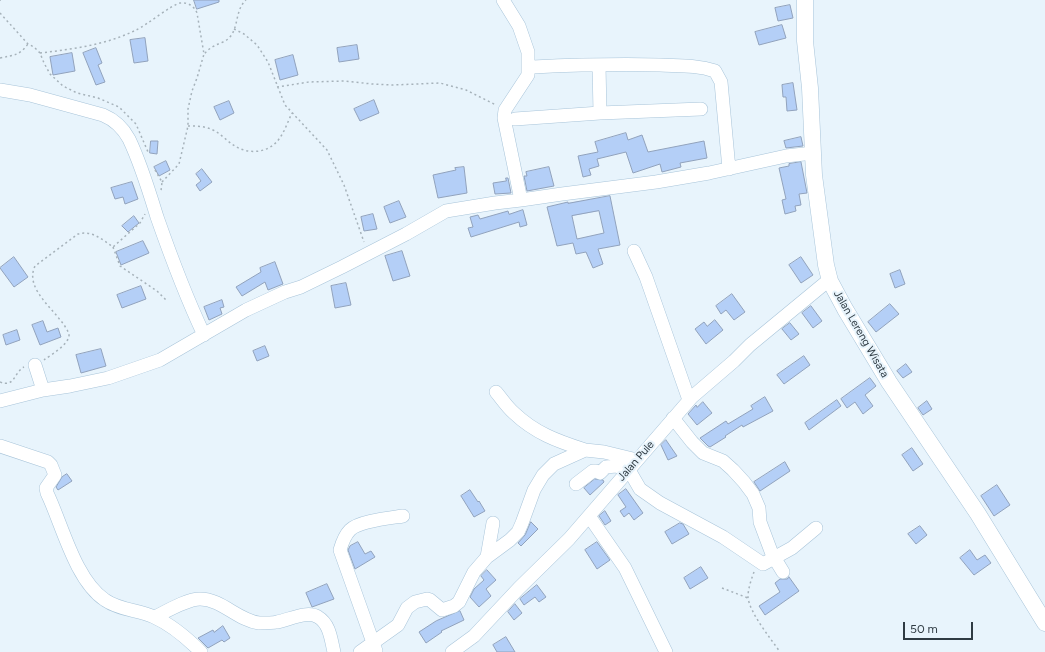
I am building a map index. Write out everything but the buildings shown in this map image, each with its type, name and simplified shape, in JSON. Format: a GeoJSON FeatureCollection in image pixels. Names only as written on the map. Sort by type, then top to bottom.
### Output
{"type":"FeatureCollection","features":[{"type":"Feature","properties":{"kind":"main road","name":"Jalan Lereng Wisata"},"geometry":{"type":"LineString","coordinates":[[805,0],[805,41],[810,88],[817,200],[826,265],[830,281],[889,382],[978,514],[1045,623]]}},
{"type":"Feature","properties":{"kind":"street"},"geometry":{"type":"LineString","coordinates":[[503,0],[519,26],[528,52],[528,75],[505,110],[504,118],[521,200]]}},
{"type":"Feature","properties":{"kind":"street"},"geometry":{"type":"LineString","coordinates":[[533,67],[598,65],[702,66],[715,71],[721,82],[729,168]]}},
{"type":"Feature","properties":{"kind":"street"},"geometry":{"type":"LineString","coordinates":[[598,65],[600,114]]}},
{"type":"Feature","properties":{"kind":"street"},"geometry":{"type":"LineString","coordinates":[[0,90],[30,95],[112,119],[120,126],[129,139],[152,199],[182,286],[204,335]]}},
{"type":"Feature","properties":{"kind":"street"},"geometry":{"type":"LineString","coordinates":[[515,119],[701,109]]}},
{"type":"Feature","properties":{"kind":"street"},"geometry":{"type":"LineString","coordinates":[[0,401],[43,390],[108,378],[160,360],[246,310],[285,292],[301,287],[406,234],[446,211],[495,203],[656,182],[786,156],[813,153]]}},
{"type":"Feature","properties":{"kind":"street"},"geometry":{"type":"LineString","coordinates":[[634,251],[646,277],[689,400]]}},
{"type":"Feature","properties":{"kind":"street","name":"Jalan Pule"},"geometry":{"type":"LineString","coordinates":[[452,652],[474,636],[519,588],[569,539],[689,400],[773,325],[824,284],[830,281]]}},
{"type":"Feature","properties":{"kind":"street"},"geometry":{"type":"LineString","coordinates":[[35,365],[43,390]]}},
{"type":"Feature","properties":{"kind":"street"},"geometry":{"type":"LineString","coordinates":[[496,392],[513,412],[534,429],[551,439],[585,450],[604,452],[633,465],[640,489],[660,503],[723,537],[763,564],[792,548],[816,528]]}},
{"type":"Feature","properties":{"kind":"street"},"geometry":{"type":"LineString","coordinates":[[673,418],[692,442],[704,453],[723,461],[744,482],[753,494],[759,508],[760,522],[774,558],[783,572]]}},
{"type":"Feature","properties":{"kind":"street"},"geometry":{"type":"LineString","coordinates":[[0,446],[48,462],[51,465],[55,475],[46,488],[47,493],[81,572],[93,588],[105,600],[155,617],[177,631],[201,652]]}},
{"type":"Feature","properties":{"kind":"street"},"geometry":{"type":"LineString","coordinates":[[360,652],[374,648],[400,624],[407,608],[415,602],[427,599],[442,610],[456,604],[466,589],[470,576],[487,557],[510,540],[518,532],[534,490],[543,475],[554,464],[585,450]]}},
{"type":"Feature","properties":{"kind":"street"},"geometry":{"type":"LineString","coordinates":[[576,484],[596,470],[600,473],[606,467],[633,465]]}},
{"type":"Feature","properties":{"kind":"street"},"geometry":{"type":"LineString","coordinates":[[374,648],[340,550],[347,534],[356,526],[378,520],[403,516]]}},
{"type":"Feature","properties":{"kind":"street"},"geometry":{"type":"LineString","coordinates":[[589,516],[625,568],[666,652]]}},
{"type":"Feature","properties":{"kind":"street"},"geometry":{"type":"LineString","coordinates":[[487,557],[493,523]]}},
{"type":"Feature","properties":{"kind":"street"},"geometry":{"type":"LineString","coordinates":[[155,617],[198,599],[210,599],[242,617],[258,622],[276,623],[307,615],[314,615],[320,618],[327,625],[334,652]]}},
{"type":"Feature","properties":{"kind":"path"},"geometry":{"type":"LineString","coordinates":[[204,54],[212,47],[230,37],[239,11],[246,0]]}},
{"type":"Feature","properties":{"kind":"path"},"geometry":{"type":"LineString","coordinates":[[40,53],[81,48],[110,41],[136,30],[178,4],[187,3],[195,8],[197,13],[204,54],[192,91],[188,109],[188,126],[178,164],[162,182],[161,190],[155,194],[140,223],[113,246]]}},
{"type":"Feature","properties":{"kind":"path"},"geometry":{"type":"LineString","coordinates":[[0,13],[28,44],[40,53],[50,74],[63,86],[77,93],[98,98],[119,106],[136,124],[148,152]]}},
{"type":"Feature","properties":{"kind":"path"},"geometry":{"type":"LineString","coordinates":[[234,29],[244,34],[257,44],[268,62],[285,105],[327,150],[344,185],[368,253]]}},
{"type":"Feature","properties":{"kind":"path"},"geometry":{"type":"LineString","coordinates":[[0,58],[16,55],[22,52],[28,44]]}},
{"type":"Feature","properties":{"kind":"path"},"geometry":{"type":"LineString","coordinates":[[277,87],[308,82],[344,81],[393,85],[440,83],[466,90],[505,110]]}},
{"type":"Feature","properties":{"kind":"path"},"geometry":{"type":"LineString","coordinates":[[188,126],[203,126],[215,130],[236,147],[248,152],[261,151],[272,146],[279,139],[292,113]]}},
{"type":"Feature","properties":{"kind":"path"},"geometry":{"type":"LineString","coordinates":[[152,166],[162,182]]}},
{"type":"Feature","properties":{"kind":"path"},"geometry":{"type":"LineString","coordinates":[[69,337],[68,330],[50,309],[32,280],[32,273],[35,266],[78,234],[84,232],[97,236],[113,246],[120,266],[156,291],[167,302]]}},
{"type":"Feature","properties":{"kind":"path"},"geometry":{"type":"LineString","coordinates":[[763,564],[754,573],[748,598],[753,612],[780,652]]}},
{"type":"Feature","properties":{"kind":"path"},"geometry":{"type":"LineString","coordinates":[[722,588],[748,598]]}}]}
